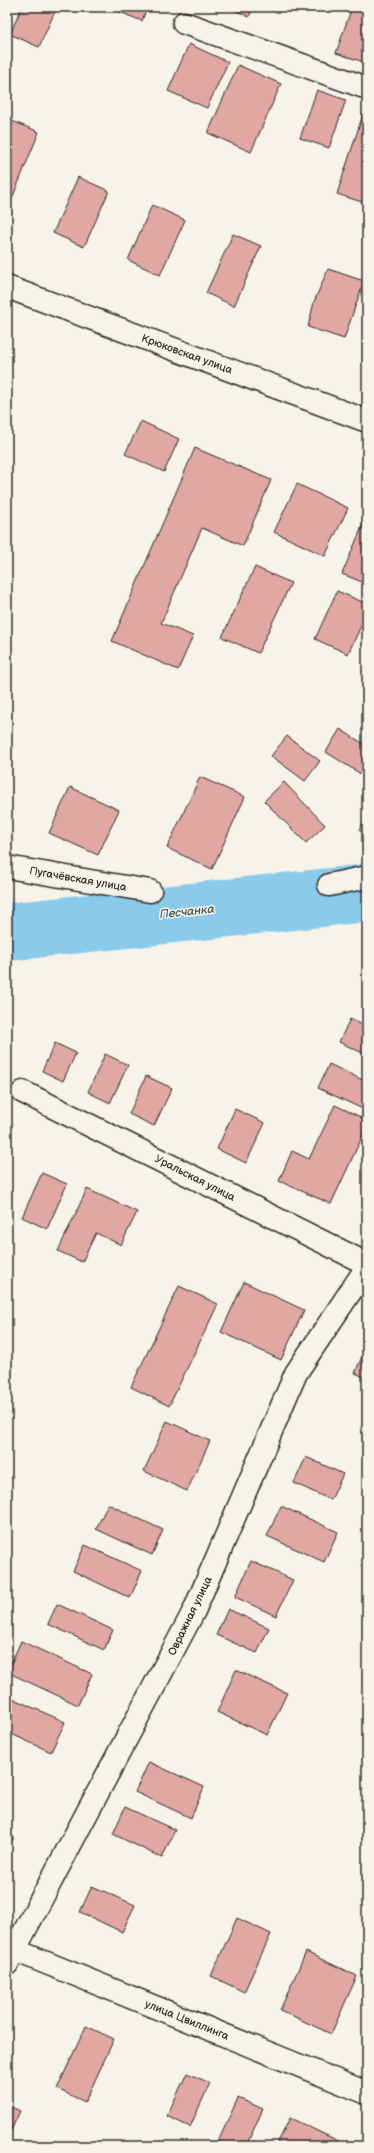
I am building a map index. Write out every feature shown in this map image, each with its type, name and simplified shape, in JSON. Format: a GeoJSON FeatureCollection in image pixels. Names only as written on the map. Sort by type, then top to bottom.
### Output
{"type":"FeatureCollection","features":[{"type":"Feature","properties":{"kind":"street"},"geometry":{"type":"LineString","coordinates":[[184,23],[367,88]]}},
{"type":"Feature","properties":{"kind":"street","name":"Крюковская улица"},"geometry":{"type":"LineString","coordinates":[[7,287],[367,421]]}},
{"type":"Feature","properties":{"kind":"street","name":"Пугачёвская улица"},"geometry":{"type":"LineString","coordinates":[[7,867],[150,891]]}},
{"type":"Feature","properties":{"kind":"street"},"geometry":{"type":"LineString","coordinates":[[329,885],[367,877]]}},
{"type":"Feature","properties":{"kind":"street","name":"Уральская улица"},"geometry":{"type":"LineString","coordinates":[[24,1092],[367,1264]]}},
{"type":"Feature","properties":{"kind":"street","name":"Овражная улица"},"geometry":{"type":"LineString","coordinates":[[9,1954],[194,1611],[296,1372],[367,1267]]}},
{"type":"Feature","properties":{"kind":"street","name":"улица Цвиллинга"},"geometry":{"type":"LineString","coordinates":[[9,1954],[367,2092]]}},
{"type":"Feature","properties":{"kind":"building"},"geometry":{"type":"Polygon","coordinates":[[[22,7],[57,7],[39,47],[10,34],[22,7]]]}},
{"type":"Feature","properties":{"kind":"building"},"geometry":{"type":"Polygon","coordinates":[[[107,7],[147,7],[142,21],[107,7]]]}},
{"type":"Feature","properties":{"kind":"building"},"geometry":{"type":"Polygon","coordinates":[[[229,7],[253,7],[249,17],[229,7]]]}},
{"type":"Feature","properties":{"kind":"building"},"geometry":{"type":"Polygon","coordinates":[[[352,7],[367,7],[367,54],[364,62],[336,53],[352,7]]]}},
{"type":"Feature","properties":{"kind":"building"},"geometry":{"type":"Polygon","coordinates":[[[189,44],[228,62],[207,108],[168,91],[189,44]]]}},
{"type":"Feature","properties":{"kind":"building"},"geometry":{"type":"Polygon","coordinates":[[[238,65],[281,84],[251,152],[208,133],[238,65]]]}},
{"type":"Feature","properties":{"kind":"building"},"geometry":{"type":"Polygon","coordinates":[[[317,90],[346,100],[329,148],[300,138],[317,90]]]}},
{"type":"Feature","properties":{"kind":"building"},"geometry":{"type":"Polygon","coordinates":[[[365,108],[367,108],[365,203],[337,194],[365,108]]]}},
{"type":"Feature","properties":{"kind":"building"},"geometry":{"type":"Polygon","coordinates":[[[7,119],[39,132],[7,211],[7,119]]]}},
{"type":"Feature","properties":{"kind":"building"},"geometry":{"type":"Polygon","coordinates":[[[78,177],[109,191],[84,247],[53,233],[78,177]]]}},
{"type":"Feature","properties":{"kind":"building"},"geometry":{"type":"Polygon","coordinates":[[[152,205],[185,220],[160,275],[128,260],[152,205]]]}},
{"type":"Feature","properties":{"kind":"building"},"geometry":{"type":"Polygon","coordinates":[[[233,234],[261,246],[234,306],[206,293],[233,234]]]}},
{"type":"Feature","properties":{"kind":"building"},"geometry":{"type":"Polygon","coordinates":[[[328,269],[364,281],[344,339],[308,327],[314,302],[328,269]]]}},
{"type":"Feature","properties":{"kind":"building"},"geometry":{"type":"Polygon","coordinates":[[[141,421],[179,439],[164,472],[125,454],[141,421]]]}},
{"type":"Feature","properties":{"kind":"building"},"geometry":{"type":"Polygon","coordinates":[[[195,448],[271,480],[243,546],[202,528],[161,623],[193,636],[178,670],[112,641],[195,448]]]}},
{"type":"Feature","properties":{"kind":"building"},"geometry":{"type":"Polygon","coordinates":[[[297,484],[348,508],[325,556],[274,532],[297,484]]]}},
{"type":"Feature","properties":{"kind":"building"},"geometry":{"type":"Polygon","coordinates":[[[367,515],[367,584],[342,574],[367,515]]]}},
{"type":"Feature","properties":{"kind":"building"},"geometry":{"type":"Polygon","coordinates":[[[255,567],[291,583],[258,653],[222,637],[255,567]]]}},
{"type":"Feature","properties":{"kind":"building"},"geometry":{"type":"Polygon","coordinates":[[[337,591],[367,604],[367,613],[348,654],[315,639],[337,591]]]}},
{"type":"Feature","properties":{"kind":"building"},"geometry":{"type":"Polygon","coordinates":[[[340,729],[367,746],[367,778],[326,752],[340,729]]]}},
{"type":"Feature","properties":{"kind":"building"},"geometry":{"type":"Polygon","coordinates":[[[287,736],[320,761],[305,781],[271,756],[287,736]]]}},
{"type":"Feature","properties":{"kind":"building"},"geometry":{"type":"Polygon","coordinates":[[[200,777],[245,797],[212,869],[167,848],[200,777]]]}},
{"type":"Feature","properties":{"kind":"building"},"geometry":{"type":"Polygon","coordinates":[[[284,782],[325,825],[306,843],[264,801],[284,782]]]}},
{"type":"Feature","properties":{"kind":"building"},"geometry":{"type":"Polygon","coordinates":[[[70,787],[119,810],[98,855],[49,833],[70,787]]]}},
{"type":"Feature","properties":{"kind":"building"},"geometry":{"type":"Polygon","coordinates":[[[367,817],[367,835],[359,830],[367,817]]]}},
{"type":"Feature","properties":{"kind":"building"},"geometry":{"type":"Polygon","coordinates":[[[350,1019],[367,1027],[367,1055],[339,1042],[350,1019]]]}},
{"type":"Feature","properties":{"kind":"building"},"geometry":{"type":"Polygon","coordinates":[[[55,1043],[76,1053],[63,1081],[42,1071],[55,1043]]]}},
{"type":"Feature","properties":{"kind":"building"},"geometry":{"type":"Polygon","coordinates":[[[105,1054],[128,1065],[110,1103],[88,1092],[105,1054]]]}},
{"type":"Feature","properties":{"kind":"building"},"geometry":{"type":"Polygon","coordinates":[[[329,1064],[367,1082],[367,1111],[318,1088],[329,1064]]]}},
{"type":"Feature","properties":{"kind":"building"},"geometry":{"type":"Polygon","coordinates":[[[146,1076],[172,1088],[154,1126],[129,1114],[146,1076]]]}},
{"type":"Feature","properties":{"kind":"building"},"geometry":{"type":"Polygon","coordinates":[[[335,1105],[367,1120],[367,1126],[331,1204],[279,1181],[292,1151],[309,1159],[335,1105]]]}},
{"type":"Feature","properties":{"kind":"building"},"geometry":{"type":"Polygon","coordinates":[[[235,1109],[265,1123],[246,1163],[217,1149],[235,1109]]]}},
{"type":"Feature","properties":{"kind":"building"},"geometry":{"type":"Polygon","coordinates":[[[42,1173],[67,1184],[47,1229],[22,1217],[42,1173]]]}},
{"type":"Feature","properties":{"kind":"building"},"geometry":{"type":"Polygon","coordinates":[[[87,1189],[137,1212],[121,1245],[96,1233],[82,1262],[58,1251],[87,1189]]]}},
{"type":"Feature","properties":{"kind":"building"},"geometry":{"type":"Polygon","coordinates":[[[244,1282],[304,1310],[281,1360],[221,1332],[244,1282]]]}},
{"type":"Feature","properties":{"kind":"building"},"geometry":{"type":"Polygon","coordinates":[[[179,1286],[218,1304],[169,1406],[131,1387],[179,1286]]]}},
{"type":"Feature","properties":{"kind":"building"},"geometry":{"type":"Polygon","coordinates":[[[367,1345],[367,1378],[355,1373],[367,1345]]]}},
{"type":"Feature","properties":{"kind":"building"},"geometry":{"type":"Polygon","coordinates":[[[167,1421],[210,1441],[187,1491],[144,1471],[167,1421]]]}},
{"type":"Feature","properties":{"kind":"building"},"geometry":{"type":"Polygon","coordinates":[[[306,1457],[343,1474],[331,1500],[294,1483],[306,1457]]]}},
{"type":"Feature","properties":{"kind":"building"},"geometry":{"type":"Polygon","coordinates":[[[108,1504],[163,1530],[152,1555],[96,1529],[108,1504]]]}},
{"type":"Feature","properties":{"kind":"building"},"geometry":{"type":"Polygon","coordinates":[[[281,1506],[338,1532],[324,1562],[267,1536],[281,1506]]]}},
{"type":"Feature","properties":{"kind":"building"},"geometry":{"type":"Polygon","coordinates":[[[85,1545],[142,1571],[130,1598],[73,1571],[85,1545]]]}},
{"type":"Feature","properties":{"kind":"building"},"geometry":{"type":"Polygon","coordinates":[[[251,1561],[293,1580],[276,1616],[235,1597],[251,1561]]]}},
{"type":"Feature","properties":{"kind":"building"},"geometry":{"type":"Polygon","coordinates":[[[57,1604],[113,1630],[104,1650],[48,1624],[57,1604]]]}},
{"type":"Feature","properties":{"kind":"building"},"geometry":{"type":"Polygon","coordinates":[[[228,1609],[269,1628],[257,1653],[216,1635],[228,1609]]]}},
{"type":"Feature","properties":{"kind":"building"},"geometry":{"type":"Polygon","coordinates":[[[21,1641],[92,1674],[78,1705],[7,1672],[21,1641]]]}},
{"type":"Feature","properties":{"kind":"building"},"geometry":{"type":"Polygon","coordinates":[[[236,1670],[287,1693],[267,1735],[217,1712],[236,1670]]]}},
{"type":"Feature","properties":{"kind":"building"},"geometry":{"type":"Polygon","coordinates":[[[7,1696],[65,1722],[51,1752],[7,1732],[7,1696]]]}},
{"type":"Feature","properties":{"kind":"building"},"geometry":{"type":"Polygon","coordinates":[[[149,1762],[204,1787],[191,1818],[135,1792],[149,1762]]]}},
{"type":"Feature","properties":{"kind":"building"},"geometry":{"type":"Polygon","coordinates":[[[125,1807],[175,1830],[162,1858],[113,1834],[125,1807]]]}},
{"type":"Feature","properties":{"kind":"building"},"geometry":{"type":"Polygon","coordinates":[[[7,1833],[14,1837],[7,1852],[7,1833]]]}},
{"type":"Feature","properties":{"kind":"building"},"geometry":{"type":"Polygon","coordinates":[[[92,1886],[135,1905],[122,1932],[80,1912],[92,1886]]]}},
{"type":"Feature","properties":{"kind":"building"},"geometry":{"type":"Polygon","coordinates":[[[237,1918],[271,1934],[244,1992],[211,1976],[237,1918]]]}},
{"type":"Feature","properties":{"kind":"building"},"geometry":{"type":"Polygon","coordinates":[[[306,1952],[357,1976],[331,2034],[280,2010],[306,1952]]]}},
{"type":"Feature","properties":{"kind":"building"},"geometry":{"type":"Polygon","coordinates":[[[86,2026],[114,2039],[85,2102],[57,2089],[86,2026]]]}},
{"type":"Feature","properties":{"kind":"building"},"geometry":{"type":"Polygon","coordinates":[[[187,2073],[210,2083],[190,2127],[167,2116],[187,2073]]]}},
{"type":"Feature","properties":{"kind":"building"},"geometry":{"type":"Polygon","coordinates":[[[238,2098],[263,2109],[246,2146],[216,2146],[238,2098]]]}},
{"type":"Feature","properties":{"kind":"building"},"geometry":{"type":"Polygon","coordinates":[[[7,2105],[20,2111],[7,2139],[7,2105]]]}},
{"type":"Feature","properties":{"kind":"building"},"geometry":{"type":"Polygon","coordinates":[[[290,2118],[349,2146],[276,2146],[290,2118]]]}},
{"type":"Feature","properties":{"kind":"waterway","name":"Песчанка"},"geometry":{"type":"LineString","coordinates":[[7,932],[367,893]]}}]}
